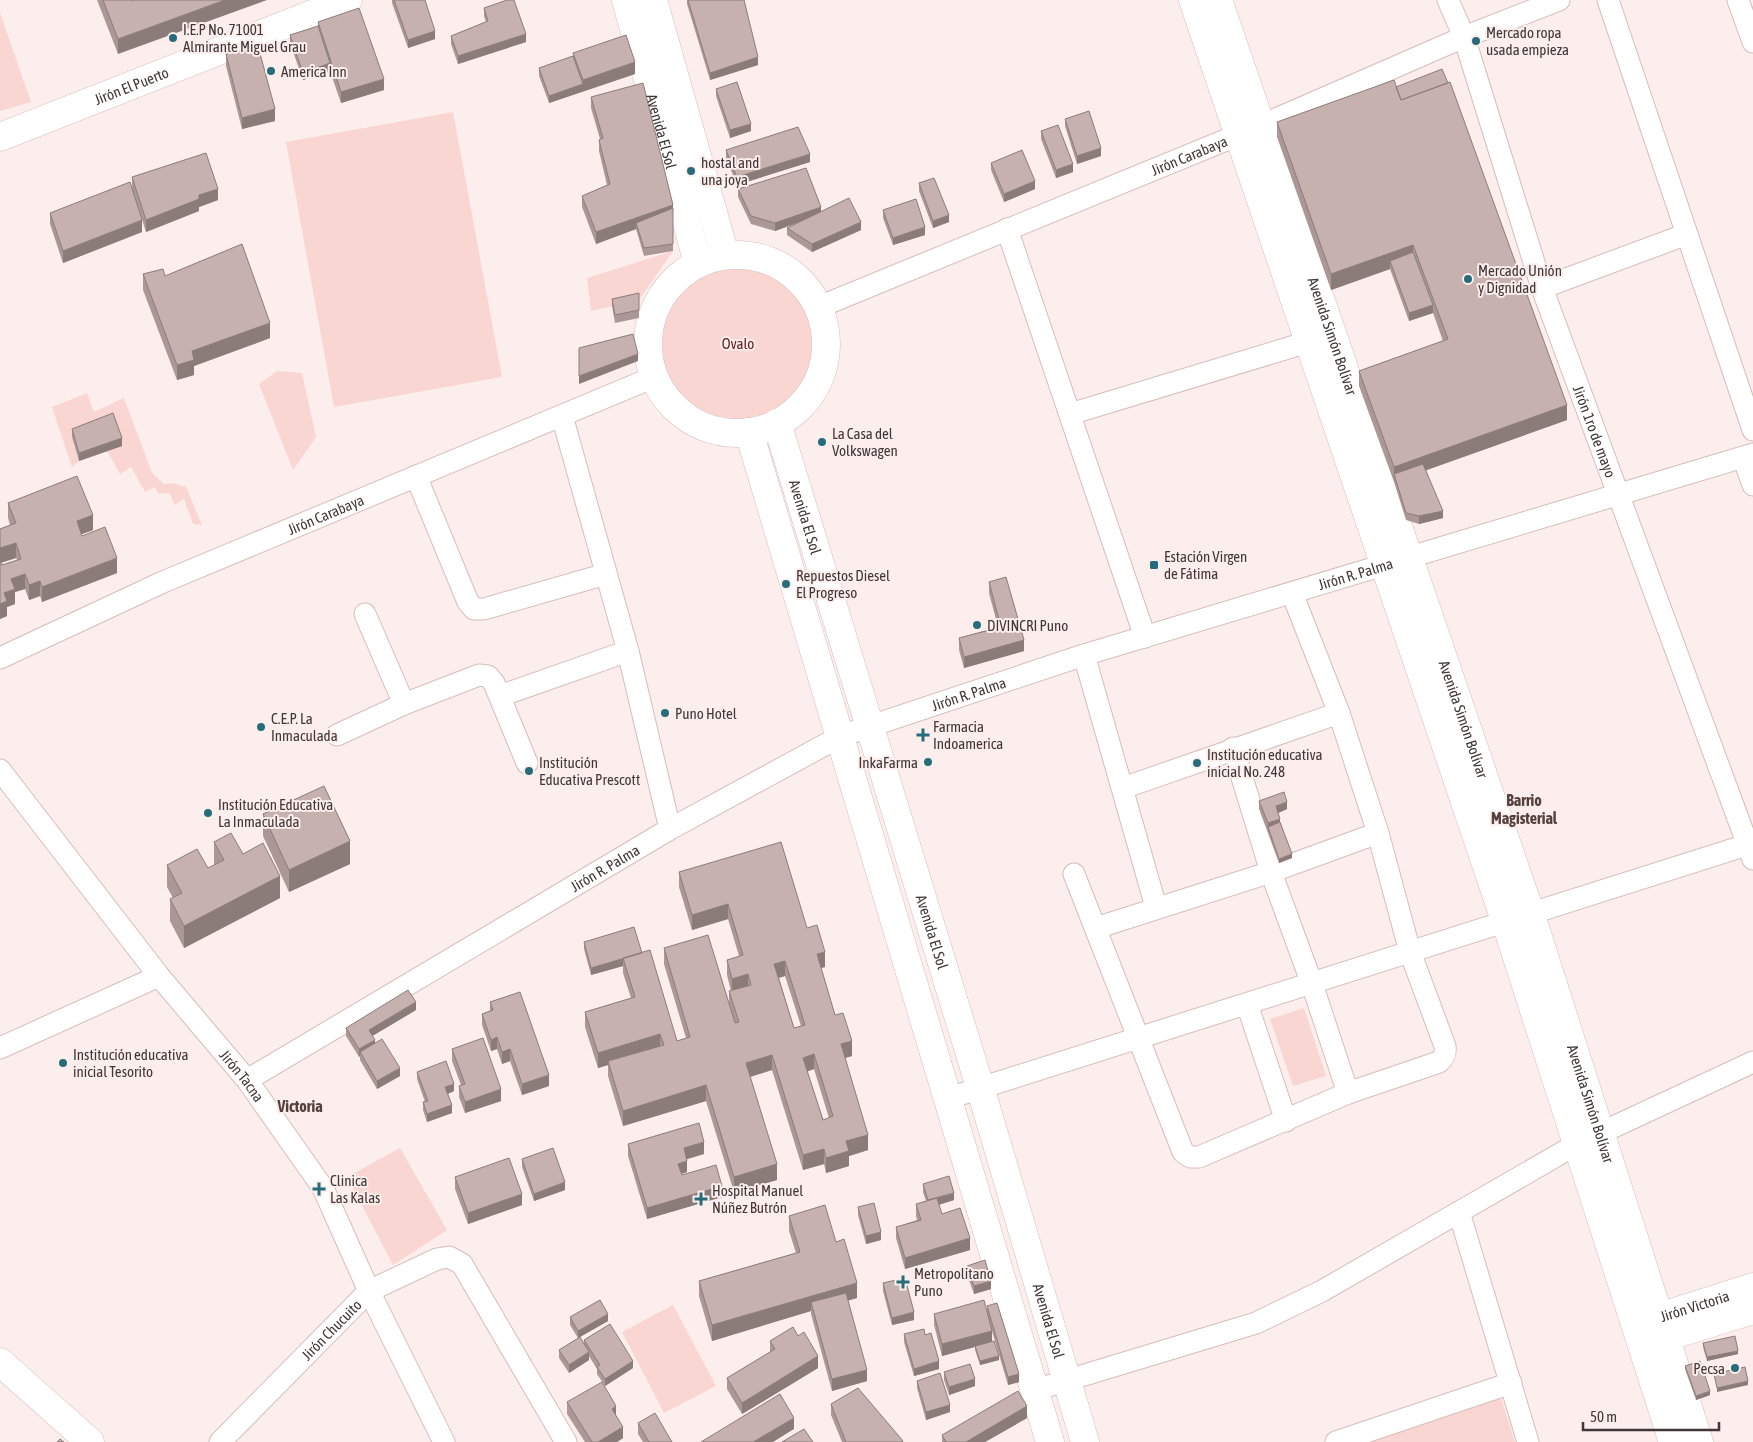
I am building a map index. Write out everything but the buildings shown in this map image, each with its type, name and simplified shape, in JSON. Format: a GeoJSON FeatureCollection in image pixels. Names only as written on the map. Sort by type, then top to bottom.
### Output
{"type":"FeatureCollection","features":[{"type":"Feature","properties":{"kind":"main road","name":"Jirón El Puerto"},"geometry":{"type":"LineString","coordinates":[[0,138],[348,0]]}},
{"type":"Feature","properties":{"kind":"main road","name":"Avenida El Sol"},"geometry":{"type":"LineString","coordinates":[[626,0],[698,263]]}},
{"type":"Feature","properties":{"kind":"main road","name":"Avenida El Sol"},"geometry":{"type":"LineString","coordinates":[[653,0],[725,255]]}},
{"type":"Feature","properties":{"kind":"main road","name":"Avenida Simón Bolívar"},"geometry":{"type":"LineString","coordinates":[[1193,0],[1249,130],[1518,916],[1651,1330],[1699,1442]]}},
{"type":"Feature","properties":{"kind":"main road","name":"Avenida Simón Bolívar"},"geometry":{"type":"LineString","coordinates":[[1218,0],[1249,130],[1308,342],[1396,562]]}},
{"type":"Feature","properties":{"kind":"main road"},"geometry":{"type":"LineString","coordinates":[[725,255],[753,256],[780,266],[803,283],[819,307],[826,333],[825,360],[816,386],[800,408],[777,424],[749,432],[720,431],[692,421],[669,402],[654,377],[648,351],[650,324],[653,316],[660,299],[676,278],[698,263],[725,255]]}},
{"type":"Feature","properties":{"kind":"main road","name":"Avenida El Sol"},"geometry":{"type":"LineString","coordinates":[[777,424],[980,1087],[1083,1435]]}},
{"type":"Feature","properties":{"kind":"main road","name":"Avenida El Sol"},"geometry":{"type":"LineString","coordinates":[[749,432],[1050,1442]]}},
{"type":"Feature","properties":{"kind":"main road","name":"Jirón Victoria"},"geometry":{"type":"LineString","coordinates":[[1651,1330],[1753,1287]]}},
{"type":"Feature","properties":{"kind":"main road","name":"Jirón Victoria"},"geometry":{"type":"LineString","coordinates":[[1651,1330],[1753,1310]]}},
{"type":"Feature","properties":{"kind":"main road","name":"Avenida Simón Bolívar"},"geometry":{"type":"LineString","coordinates":[[1651,1330],[1673,1442]]}},
{"type":"Feature","properties":{"kind":"main road"},"geometry":{"type":"LineString","coordinates":[[0,1362],[90,1442]]}},
{"type":"Feature","properties":{"kind":"street","name":"Jirón 1ro de mayo"},"geometry":{"type":"LineString","coordinates":[[1448,0],[1464,37],[1542,288],[1751,849]]}},
{"type":"Feature","properties":{"kind":"street","name":"Jirón Carabaya"},"geometry":{"type":"LineString","coordinates":[[819,307],[1249,130],[1464,37],[1559,0]]}},
{"type":"Feature","properties":{"kind":"street"},"geometry":{"type":"LineString","coordinates":[[1608,0],[1753,430]]}},
{"type":"Feature","properties":{"kind":"street"},"geometry":{"type":"LineString","coordinates":[[1738,0],[1753,42]]}},
{"type":"Feature","properties":{"kind":"street"},"geometry":{"type":"LineString","coordinates":[[1007,229],[1145,637]]}},
{"type":"Feature","properties":{"kind":"street"},"geometry":{"type":"LineString","coordinates":[[1542,288],[1687,234]]}},
{"type":"Feature","properties":{"kind":"street"},"geometry":{"type":"LineString","coordinates":[[1070,414],[1308,342]]}},
{"type":"Feature","properties":{"kind":"street","name":"Jirón Carabaya"},"geometry":{"type":"LineString","coordinates":[[0,658],[163,582],[654,377]]}},
{"type":"Feature","properties":{"kind":"street"},"geometry":{"type":"LineString","coordinates":[[562,416],[628,651],[670,829]]}},
{"type":"Feature","properties":{"kind":"street"},"geometry":{"type":"LineString","coordinates":[[1748,455],[1753,485]]}},
{"type":"Feature","properties":{"kind":"street","name":"Jirón R. Palma"},"geometry":{"type":"LineString","coordinates":[[247,1080],[670,829],[841,736],[1084,655],[1748,455]]}},
{"type":"Feature","properties":{"kind":"street"},"geometry":{"type":"LineString","coordinates":[[416,476],[468,602],[474,608],[484,609],[606,574]]}},
{"type":"Feature","properties":{"kind":"street"},"geometry":{"type":"LineString","coordinates":[[1074,874],[1136,1037],[1183,1152],[1190,1157],[1200,1157],[1348,1093],[1439,1062],[1446,1054],[1445,1046],[1410,952],[1378,834],[1339,713],[1292,593]]}},
{"type":"Feature","properties":{"kind":"street"},"geometry":{"type":"LineString","coordinates":[[365,614],[404,704]]}},
{"type":"Feature","properties":{"kind":"street"},"geometry":{"type":"LineString","coordinates":[[500,696],[628,651]]}},
{"type":"Feature","properties":{"kind":"street"},"geometry":{"type":"LineString","coordinates":[[1084,655],[1156,907]]}},
{"type":"Feature","properties":{"kind":"street"},"geometry":{"type":"LineString","coordinates":[[337,735],[404,704],[479,676],[488,676],[494,683],[500,696],[528,763]]}},
{"type":"Feature","properties":{"kind":"street"},"geometry":{"type":"LineString","coordinates":[[1123,788],[1339,713]]}},
{"type":"Feature","properties":{"kind":"street"},"geometry":{"type":"LineString","coordinates":[[1234,748],[1271,872],[1312,984],[1348,1093]]}},
{"type":"Feature","properties":{"kind":"street","name":"Jirón Tacna"},"geometry":{"type":"LineString","coordinates":[[0,770],[159,976],[247,1080],[322,1188],[369,1291],[444,1442]]}},
{"type":"Feature","properties":{"kind":"street"},"geometry":{"type":"LineString","coordinates":[[1096,928],[1156,907],[1271,872],[1378,834]]}},
{"type":"Feature","properties":{"kind":"street"},"geometry":{"type":"LineString","coordinates":[[948,1098],[1136,1037],[1312,984],[1518,916],[1751,849]]}},
{"type":"Feature","properties":{"kind":"street"},"geometry":{"type":"LineString","coordinates":[[0,1048],[159,976]]}},
{"type":"Feature","properties":{"kind":"street"},"geometry":{"type":"LineString","coordinates":[[1247,1004],[1286,1121]]}},
{"type":"Feature","properties":{"kind":"street"},"geometry":{"type":"LineString","coordinates":[[1035,1390],[1256,1322],[1322,1291],[1589,1139],[1753,1062]]}},
{"type":"Feature","properties":{"kind":"street"},"geometry":{"type":"LineString","coordinates":[[1459,1212],[1528,1442]]}},
{"type":"Feature","properties":{"kind":"street","name":"Jirón Chucuito"},"geometry":{"type":"LineString","coordinates":[[220,1442],[369,1291],[437,1259],[449,1257],[462,1264],[566,1442]]}},
{"type":"Feature","properties":{"kind":"street"},"geometry":{"type":"LineString","coordinates":[[1336,1442],[1511,1383]]}},
{"type":"Feature","properties":{"kind":"street"},"geometry":{"type":"LineString","coordinates":[[1056,1442],[1083,1435]]}},
{"type":"Feature","properties":{"kind":"green space"},"geometry":{"type":"Polygon","coordinates":[[[0,13],[31,102],[0,111],[0,13]]]}},
{"type":"Feature","properties":{"kind":"green space"},"geometry":{"type":"Polygon","coordinates":[[[453,112],[502,377],[334,407],[286,142],[453,112]]]}},
{"type":"Feature","properties":{"kind":"green space"},"geometry":{"type":"Polygon","coordinates":[[[673,251],[639,300],[591,311],[587,278],[673,251]]]}},
{"type":"Feature","properties":{"kind":"green space","name":"Ovalo"},"geometry":{"type":"Polygon","coordinates":[[[746,264],[761,267],[775,273],[794,287],[804,299],[814,320],[817,343],[814,366],[804,387],[794,399],[782,409],[761,419],[746,422],[730,422],[715,419],[694,409],[672,387],[660,358],[659,335],[662,320],[672,299],[694,277],[723,265],[746,264]]]}},
{"type":"Feature","properties":{"kind":"green space"},"geometry":{"type":"Polygon","coordinates":[[[277,371],[302,373],[316,437],[293,470],[259,384],[277,371]]]}},
{"type":"Feature","properties":{"kind":"green space"},"geometry":{"type":"Polygon","coordinates":[[[87,393],[94,412],[124,398],[152,473],[164,484],[172,483],[186,487],[202,525],[193,524],[184,499],[175,505],[169,493],[158,494],[155,487],[145,492],[131,467],[120,474],[107,451],[122,446],[72,437],[79,461],[72,467],[52,407],[87,393]]]}},
{"type":"Feature","properties":{"kind":"green space"},"geometry":{"type":"Polygon","coordinates":[[[1304,1008],[1326,1076],[1293,1086],[1270,1019],[1304,1008]]]}},
{"type":"Feature","properties":{"kind":"green space"},"geometry":{"type":"Polygon","coordinates":[[[400,1148],[447,1230],[393,1265],[347,1177],[400,1148]]]}},
{"type":"Feature","properties":{"kind":"green space"},"geometry":{"type":"Polygon","coordinates":[[[673,1305],[716,1386],[664,1413],[622,1332],[673,1305]]]}},
{"type":"Feature","properties":{"kind":"green space"},"geometry":{"type":"Polygon","coordinates":[[[1501,1398],[1515,1442],[1359,1442],[1501,1398]]]}},
{"type":"Feature","properties":{"kind":"place","name":"I.E.P No. 71001 Almirante Miguel Grau"},"geometry":{"type":"Point","coordinates":[173,38]}},
{"type":"Feature","properties":{"kind":"place","name":"Mercado ropa usada empieza"},"geometry":{"type":"Point","coordinates":[1476,41]}},
{"type":"Feature","properties":{"kind":"place","name":"America Inn"},"geometry":{"type":"Point","coordinates":[271,71]}},
{"type":"Feature","properties":{"kind":"place","name":"hostal and una joya"},"geometry":{"type":"Point","coordinates":[691,171]}},
{"type":"Feature","properties":{"kind":"place","name":"Mercado Unión y Dignidad"},"geometry":{"type":"Point","coordinates":[1468,279]}},
{"type":"Feature","properties":{"kind":"place","name":"La Casa del Volkswagen"},"geometry":{"type":"Point","coordinates":[822,442]}},
{"type":"Feature","properties":{"kind":"place","name":"Estación Virgen de Fátima"},"geometry":{"type":"Point","coordinates":[1154,565]}},
{"type":"Feature","properties":{"kind":"place","name":"Repuestos Diesel El Progreso"},"geometry":{"type":"Point","coordinates":[786,584]}},
{"type":"Feature","properties":{"kind":"place","name":"DIVINCRI Puno"},"geometry":{"type":"Point","coordinates":[977,625]}},
{"type":"Feature","properties":{"kind":"place","name":"Puno Hotel"},"geometry":{"type":"Point","coordinates":[665,713]}},
{"type":"Feature","properties":{"kind":"place","name":"C.E.P. La Inmaculada"},"geometry":{"type":"Point","coordinates":[261,727]}},
{"type":"Feature","properties":{"kind":"place","name":"Farmacia Indoamerica"},"geometry":{"type":"Point","coordinates":[923,735]}},
{"type":"Feature","properties":{"kind":"place","name":"InkaFarma"},"geometry":{"type":"Point","coordinates":[928,762]}},
{"type":"Feature","properties":{"kind":"place","name":"Institución educativa inicial No. 248"},"geometry":{"type":"Point","coordinates":[1197,763]}},
{"type":"Feature","properties":{"kind":"place","name":"Institución Educativa Prescott"},"geometry":{"type":"Point","coordinates":[529,771]}},
{"type":"Feature","properties":{"kind":"place","name":"Institución Educativa La Inmaculada"},"geometry":{"type":"Point","coordinates":[208,813]}},
{"type":"Feature","properties":{"kind":"place","name":"Institución educativa inicial Tesorito"},"geometry":{"type":"Point","coordinates":[63,1063]}},
{"type":"Feature","properties":{"kind":"place","name":"Clinica Las Kalas"},"geometry":{"type":"Point","coordinates":[319,1189]}},
{"type":"Feature","properties":{"kind":"place","name":"Hospital Manuel Núñez Butrón"},"geometry":{"type":"Point","coordinates":[701,1199]}},
{"type":"Feature","properties":{"kind":"place","name":"Metropolitano Puno"},"geometry":{"type":"Point","coordinates":[903,1282]}},
{"type":"Feature","properties":{"kind":"place","name":"Pecsa"},"geometry":{"type":"Point","coordinates":[1735,1368]}},
{"type":"Feature","properties":{"kind":"district","name":"Barrio Magisterial"},"geometry":{"type":"Point","coordinates":[1524,809]}},
{"type":"Feature","properties":{"kind":"district","name":"Victoria"},"geometry":{"type":"Point","coordinates":[300,1106]}}]}
